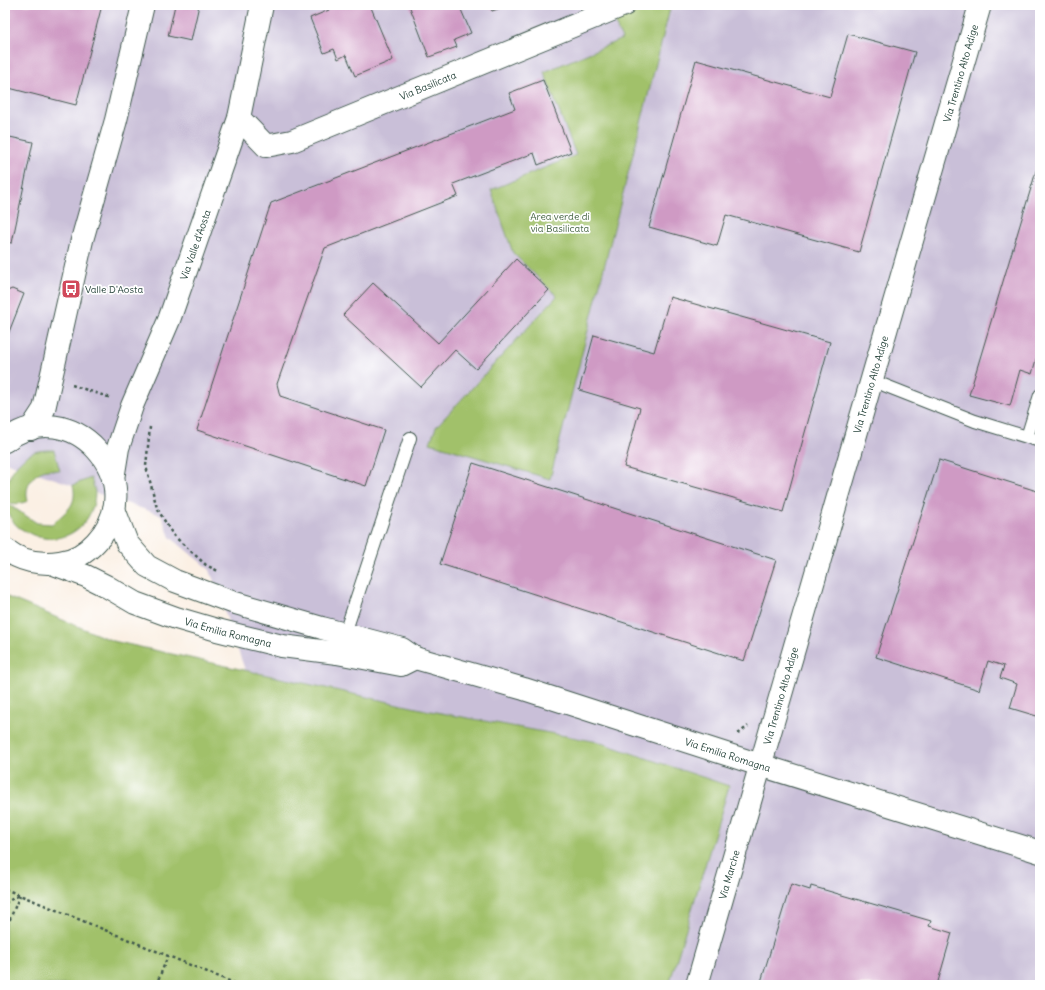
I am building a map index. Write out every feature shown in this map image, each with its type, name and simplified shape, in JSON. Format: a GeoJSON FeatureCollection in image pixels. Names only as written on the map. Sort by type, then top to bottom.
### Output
{"type":"FeatureCollection","features":[{"type":"Feature","properties":{"kind":"street"},"geometry":{"type":"LineString","coordinates":[[31,429],[44,409],[82,240],[116,120],[142,5]]}},
{"type":"Feature","properties":{"kind":"street","name":"Via Valle d'Aosta"},"geometry":{"type":"LineString","coordinates":[[113,479],[118,448],[132,406],[169,320],[239,118],[262,5]]}},
{"type":"Feature","properties":{"kind":"street","name":"Via Basilicata"},"geometry":{"type":"LineString","coordinates":[[239,118],[266,146],[292,141],[624,5]]}},
{"type":"Feature","properties":{"kind":"street","name":"Via Trentino Alto Adige"},"geometry":{"type":"LineString","coordinates":[[760,765],[980,5]]}},
{"type":"Feature","properties":{"kind":"street","name":"Via Emilia Romagna"},"geometry":{"type":"LineString","coordinates":[[5,441],[20,432],[43,427],[66,429],[88,440],[104,457],[110,468],[113,479],[115,499],[114,509],[102,536],[92,547],[79,555],[65,561],[50,563],[35,562],[20,558],[5,549]]}},
{"type":"Feature","properties":{"kind":"street","name":"Via Emilia Romagna"},"geometry":{"type":"LineString","coordinates":[[114,509],[127,543],[147,566],[175,581],[232,602],[402,649],[415,658],[524,688],[760,765],[1040,852]]}},
{"type":"Feature","properties":{"kind":"street","name":"Via Emilia Romagna"},"geometry":{"type":"LineString","coordinates":[[50,563],[86,576],[135,603],[176,618],[218,630],[282,646],[337,653],[401,665],[415,658]]}},
{"type":"Feature","properties":{"kind":"street","name":"Via Marche"},"geometry":{"type":"LineString","coordinates":[[697,985],[760,765]]}},
{"type":"Feature","properties":{"kind":"lane"},"geometry":{"type":"LineString","coordinates":[[871,380],[974,420],[1040,441]]}},
{"type":"Feature","properties":{"kind":"lane"},"geometry":{"type":"LineString","coordinates":[[1027,437],[1040,396]]}},
{"type":"Feature","properties":{"kind":"lane"},"geometry":{"type":"LineString","coordinates":[[345,634],[410,438]]}},
{"type":"Feature","properties":{"kind":"path"},"geometry":{"type":"LineString","coordinates":[[50,378],[152,414],[146,466],[157,508],[173,535],[206,565],[219,571]]}},
{"type":"Feature","properties":{"kind":"path"},"geometry":{"type":"LineString","coordinates":[[734,734],[739,734],[754,721],[772,723]]}},
{"type":"Feature","properties":{"kind":"path"},"geometry":{"type":"LineString","coordinates":[[5,888],[239,985]]}},
{"type":"Feature","properties":{"kind":"path"},"geometry":{"type":"LineString","coordinates":[[5,903],[20,895]]}},
{"type":"Feature","properties":{"kind":"path"},"geometry":{"type":"LineString","coordinates":[[5,931],[20,895]]}},
{"type":"Feature","properties":{"kind":"path"},"geometry":{"type":"LineString","coordinates":[[156,985],[168,956]]}},
{"type":"Feature","properties":{"kind":"shaded area"},"geometry":{"type":"Polygon","coordinates":[[[5,5],[1040,5],[1040,985],[669,985],[729,786],[598,742],[430,711],[245,670],[210,570],[170,537],[161,515],[5,462],[5,5]]]}},
{"type":"Feature","properties":{"kind":"green space","name":"Area verde di via Basilicata"},"geometry":{"type":"Polygon","coordinates":[[[653,5],[671,5],[550,479],[430,443],[436,427],[557,296],[513,253],[491,190],[576,155],[544,72],[622,39],[613,20],[653,5]]]}},
{"type":"Feature","properties":{"kind":"green space"},"geometry":{"type":"Polygon","coordinates":[[[54,450],[60,471],[45,470],[35,476],[28,487],[28,501],[18,504],[6,503],[6,488],[8,481],[11,474],[20,462],[34,452],[54,450]]]}},
{"type":"Feature","properties":{"kind":"green space"},"geometry":{"type":"Polygon","coordinates":[[[91,478],[95,493],[93,506],[88,517],[81,526],[72,533],[62,537],[51,539],[39,537],[18,527],[10,517],[5,507],[11,506],[37,523],[52,524],[70,508],[74,498],[73,485],[91,478]]]}},
{"type":"Feature","properties":{"kind":"green space"},"geometry":{"type":"Polygon","coordinates":[[[5,596],[113,641],[430,711],[598,742],[729,786],[669,985],[5,985],[5,596]]]}},
{"type":"Feature","properties":{"kind":"building"},"geometry":{"type":"Polygon","coordinates":[[[5,5],[102,5],[76,105],[5,87],[5,5]]]}},
{"type":"Feature","properties":{"kind":"building"},"geometry":{"type":"Polygon","coordinates":[[[175,5],[199,5],[191,41],[168,36],[175,5]]]}},
{"type":"Feature","properties":{"kind":"building"},"geometry":{"type":"Polygon","coordinates":[[[327,5],[370,5],[393,60],[355,76],[346,55],[338,59],[334,49],[324,53],[310,18],[329,10],[327,5]]]}},
{"type":"Feature","properties":{"kind":"building"},"geometry":{"type":"Polygon","coordinates":[[[409,5],[459,5],[471,33],[454,40],[457,47],[429,57],[409,5]]]}},
{"type":"Feature","properties":{"kind":"building"},"geometry":{"type":"Polygon","coordinates":[[[489,5],[509,5],[492,11],[489,5]]]}},
{"type":"Feature","properties":{"kind":"building"},"geometry":{"type":"Polygon","coordinates":[[[848,34],[915,52],[859,252],[726,215],[717,246],[649,227],[696,60],[830,97],[848,34]]]}},
{"type":"Feature","properties":{"kind":"building"},"geometry":{"type":"Polygon","coordinates":[[[543,80],[571,152],[538,165],[534,153],[453,184],[458,196],[325,248],[277,384],[280,396],[384,430],[366,486],[197,430],[271,203],[515,109],[509,93],[543,80]]]}},
{"type":"Feature","properties":{"kind":"building"},"geometry":{"type":"Polygon","coordinates":[[[5,136],[33,142],[12,243],[5,242],[5,136]]]}},
{"type":"Feature","properties":{"kind":"building"},"geometry":{"type":"Polygon","coordinates":[[[1040,158],[1040,345],[1032,374],[1020,370],[1010,406],[969,395],[1040,158]]]}},
{"type":"Feature","properties":{"kind":"building"},"geometry":{"type":"Polygon","coordinates":[[[516,259],[549,290],[476,369],[455,350],[421,387],[343,315],[373,283],[438,343],[516,259]]]}},
{"type":"Feature","properties":{"kind":"building"},"geometry":{"type":"Polygon","coordinates":[[[12,289],[24,294],[5,342],[5,292],[12,289]]]}},
{"type":"Feature","properties":{"kind":"building"},"geometry":{"type":"Polygon","coordinates":[[[670,297],[830,342],[783,512],[624,467],[640,408],[579,390],[594,335],[654,352],[670,297]]]}},
{"type":"Feature","properties":{"kind":"building"},"geometry":{"type":"Polygon","coordinates":[[[939,460],[1040,492],[1040,717],[1010,708],[1017,684],[1000,678],[1004,666],[988,661],[979,690],[876,657],[939,460]]]}},
{"type":"Feature","properties":{"kind":"building"},"geometry":{"type":"Polygon","coordinates":[[[473,463],[776,560],[744,661],[440,564],[473,463]]]}},
{"type":"Feature","properties":{"kind":"building"},"geometry":{"type":"Polygon","coordinates":[[[791,884],[810,890],[811,886],[931,921],[929,926],[952,933],[937,985],[760,985],[791,884]]]}},
{"type":"Feature","properties":{"kind":"place","name":"Valle D'Aosta"},"geometry":{"type":"Point","coordinates":[71,289]}}]}
